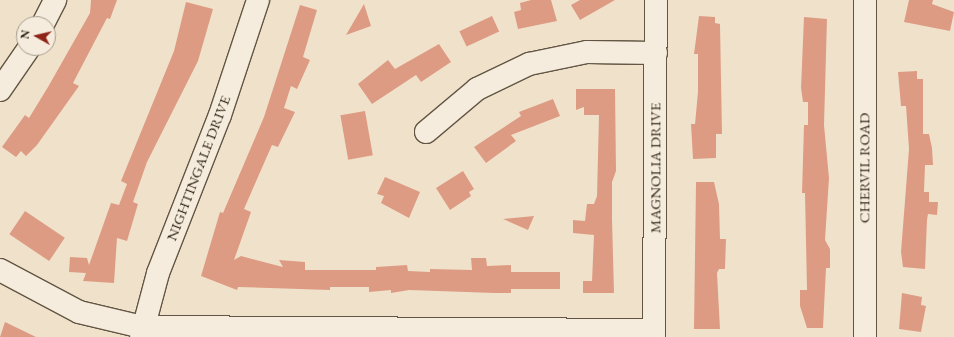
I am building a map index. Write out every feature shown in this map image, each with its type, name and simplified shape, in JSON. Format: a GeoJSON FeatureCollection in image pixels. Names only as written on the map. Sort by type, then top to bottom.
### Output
{"type":"FeatureCollection","features":[{"type":"Feature","properties":{"kind":"street"},"geometry":{"type":"LineString","coordinates":[[47,16],[55,0]]}},
{"type":"Feature","properties":{"kind":"street","name":"NIGHTINGALE DRIVE"},"geometry":{"type":"LineString","coordinates":[[142,332],[160,266],[220,115],[258,0]]}},
{"type":"Feature","properties":{"kind":"street","name":"MAGNOLIA DRIVE"},"geometry":{"type":"LineString","coordinates":[[654,334],[656,0]]}},
{"type":"Feature","properties":{"kind":"street","name":"CHERVIL ROAD"},"geometry":{"type":"LineString","coordinates":[[865,0],[865,337]]}},
{"type":"Feature","properties":{"kind":"street"},"geometry":{"type":"LineString","coordinates":[[426,132],[477,89],[529,64],[587,52],[656,53]]}},
{"type":"Feature","properties":{"kind":"street"},"geometry":{"type":"LineString","coordinates":[[0,90],[23,56]]}},
{"type":"Feature","properties":{"kind":"street"},"geometry":{"type":"LineString","coordinates":[[0,270],[79,312],[142,332],[654,334]]}},
{"type":"Feature","properties":{"kind":"building"},"geometry":{"type":"Polygon","coordinates":[[[91,0],[117,0],[110,19],[107,18],[73,83],[79,86],[37,145],[26,156],[21,151],[16,157],[2,147],[25,115],[29,118],[48,87],[90,13],[91,0]]]}},
{"type":"Feature","properties":{"kind":"building"},"geometry":{"type":"Polygon","coordinates":[[[531,0],[551,0],[557,21],[518,29],[514,12],[521,10],[520,3],[531,0]]]}},
{"type":"Feature","properties":{"kind":"building"},"geometry":{"type":"Polygon","coordinates":[[[580,0],[615,0],[580,20],[571,5],[580,0]]]}},
{"type":"Feature","properties":{"kind":"building"},"geometry":{"type":"Polygon","coordinates":[[[909,0],[933,0],[932,4],[954,12],[950,31],[904,22],[909,0]]]}},
{"type":"Feature","properties":{"kind":"building"},"geometry":{"type":"Polygon","coordinates":[[[186,2],[213,9],[198,61],[147,162],[133,202],[138,204],[127,241],[117,238],[114,283],[83,281],[86,273],[69,272],[70,257],[87,258],[89,265],[111,203],[119,205],[127,184],[121,181],[174,51],[186,2]]]}},
{"type":"Feature","properties":{"kind":"building"},"geometry":{"type":"Polygon","coordinates":[[[364,4],[371,26],[346,35],[364,4]]]}},
{"type":"Feature","properties":{"kind":"building"},"geometry":{"type":"Polygon","coordinates":[[[300,5],[317,10],[303,57],[310,60],[297,89],[291,86],[284,108],[295,112],[278,147],[272,145],[244,209],[251,212],[234,260],[241,256],[283,267],[279,260],[305,262],[305,270],[376,270],[376,267],[407,265],[408,271],[430,272],[430,269],[472,270],[471,258],[486,258],[487,266],[511,265],[511,272],[560,272],[560,289],[511,289],[511,293],[409,290],[391,293],[391,290],[369,292],[369,287],[330,287],[330,290],[238,287],[237,290],[201,276],[220,212],[223,213],[264,117],[300,5]]]}},
{"type":"Feature","properties":{"kind":"building"},"geometry":{"type":"Polygon","coordinates":[[[492,16],[499,31],[467,47],[459,31],[492,16]]]}},
{"type":"Feature","properties":{"kind":"building"},"geometry":{"type":"Polygon","coordinates":[[[699,16],[715,17],[715,23],[720,24],[722,134],[716,134],[716,158],[693,159],[691,124],[695,124],[698,92],[698,54],[694,54],[699,16]]]}},
{"type":"Feature","properties":{"kind":"building"},"geometry":{"type":"Polygon","coordinates":[[[804,17],[827,19],[824,125],[829,178],[825,240],[830,249],[830,268],[826,268],[823,328],[807,328],[800,306],[800,290],[807,290],[805,193],[802,193],[804,125],[808,125],[808,102],[803,102],[801,88],[804,17]]]}},
{"type":"Feature","properties":{"kind":"building"},"geometry":{"type":"Polygon","coordinates":[[[439,44],[451,62],[421,82],[416,75],[372,104],[358,84],[388,60],[395,69],[439,44]]]}},
{"type":"Feature","properties":{"kind":"building"},"geometry":{"type":"Polygon","coordinates":[[[917,71],[917,79],[923,79],[923,134],[929,134],[933,165],[925,165],[924,192],[929,192],[929,202],[938,202],[937,215],[928,214],[925,269],[903,267],[901,252],[909,149],[906,106],[901,106],[898,72],[917,71]]]}},
{"type":"Feature","properties":{"kind":"building"},"geometry":{"type":"Polygon","coordinates":[[[576,89],[615,89],[616,171],[612,182],[614,293],[583,293],[583,281],[592,281],[594,235],[573,233],[573,220],[585,221],[587,204],[594,204],[597,196],[599,115],[584,115],[584,107],[576,110],[576,89]]]}},
{"type":"Feature","properties":{"kind":"building"},"geometry":{"type":"Polygon","coordinates":[[[553,99],[560,116],[511,135],[516,141],[486,163],[474,147],[521,116],[519,112],[553,99]]]}},
{"type":"Feature","properties":{"kind":"building"},"geometry":{"type":"Polygon","coordinates":[[[365,111],[373,155],[348,160],[340,115],[365,111]]]}},
{"type":"Feature","properties":{"kind":"building"},"geometry":{"type":"Polygon","coordinates":[[[463,171],[474,189],[469,192],[471,196],[450,210],[436,188],[463,171]]]}},
{"type":"Feature","properties":{"kind":"building"},"geometry":{"type":"Polygon","coordinates":[[[385,177],[420,192],[409,218],[381,203],[384,196],[377,194],[385,177]]]}},
{"type":"Feature","properties":{"kind":"building"},"geometry":{"type":"Polygon","coordinates":[[[696,182],[714,182],[719,204],[720,239],[726,239],[725,269],[719,269],[717,273],[720,329],[694,329],[696,182]]]}},
{"type":"Feature","properties":{"kind":"building"},"geometry":{"type":"Polygon","coordinates":[[[25,211],[65,238],[49,261],[9,234],[25,211]]]}},
{"type":"Feature","properties":{"kind":"building"},"geometry":{"type":"Polygon","coordinates":[[[534,216],[528,230],[503,219],[534,216]]]}},
{"type":"Feature","properties":{"kind":"building"},"geometry":{"type":"Polygon","coordinates":[[[902,293],[922,297],[921,305],[926,306],[921,332],[899,329],[902,293]]]}},
{"type":"Feature","properties":{"kind":"building"},"geometry":{"type":"Polygon","coordinates":[[[5,322],[36,337],[0,337],[5,322]]]}}]}
